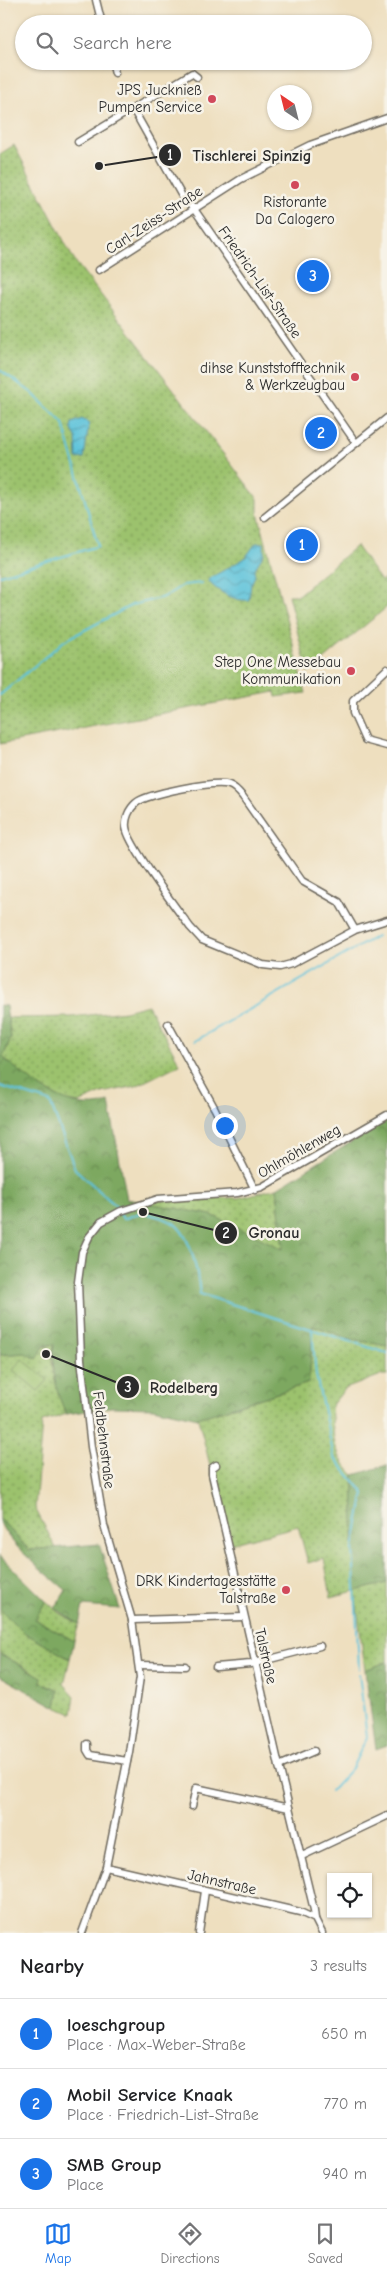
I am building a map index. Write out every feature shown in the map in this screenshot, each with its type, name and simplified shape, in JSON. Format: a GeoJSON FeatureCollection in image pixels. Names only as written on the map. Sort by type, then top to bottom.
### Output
{"type":"FeatureCollection","features":[{"type":"Feature","properties":{"kind":"street"},"geometry":{"type":"LineString","coordinates":[[96,0],[100,15]]}},
{"type":"Feature","properties":{"kind":"street"},"geometry":{"type":"LineString","coordinates":[[78,142],[192,73],[197,77]]}},
{"type":"Feature","properties":{"kind":"street","name":"Friedrich-List-Straße"},"geometry":{"type":"LineString","coordinates":[[133,109],[183,198],[194,209],[356,443]]}},
{"type":"Feature","properties":{"kind":"street","name":"Carl-Zeiss-Straße"},"geometry":{"type":"LineString","coordinates":[[99,270],[241,180],[310,145],[387,118]]}},
{"type":"Feature","properties":{"kind":"street"},"geometry":{"type":"LineString","coordinates":[[265,517],[387,418]]}},
{"type":"Feature","properties":{"kind":"street"},"geometry":{"type":"LineString","coordinates":[[387,669],[353,701],[353,714],[365,740],[387,746]]}},
{"type":"Feature","properties":{"kind":"street"},"geometry":{"type":"LineString","coordinates":[[356,930],[339,902],[302,881],[237,789],[230,785],[214,784],[150,796],[135,804],[130,811],[126,819],[128,838],[190,928],[202,940],[263,965],[280,967],[291,964],[356,930],[387,920]]}},
{"type":"Feature","properties":{"kind":"street","name":"Ohlmöhlenweg"},"geometry":{"type":"LineString","coordinates":[[168,1024],[215,1109],[254,1190],[387,1115]]}},
{"type":"Feature","properties":{"kind":"street","name":"Feldbehnstraße"},"geometry":{"type":"LineString","coordinates":[[82,1933],[106,1867],[138,1698],[139,1665],[132,1620],[110,1548],[99,1500],[81,1359],[78,1282],[82,1252],[89,1237],[101,1222],[121,1211],[158,1199],[254,1190]]}},
{"type":"Feature","properties":{"kind":"street","name":"Talstraße"},"geometry":{"type":"LineString","coordinates":[[216,1465],[212,1468],[212,1474],[279,1766],[302,1856],[315,1919]]}},
{"type":"Feature","properties":{"kind":"street"},"geometry":{"type":"LineString","coordinates":[[132,1620],[244,1617]]}},
{"type":"Feature","properties":{"kind":"street"},"geometry":{"type":"LineString","coordinates":[[216,1667],[256,1663],[320,1646]]}},
{"type":"Feature","properties":{"kind":"street"},"geometry":{"type":"LineString","coordinates":[[139,1665],[185,1666]]}},
{"type":"Feature","properties":{"kind":"street"},"geometry":{"type":"LineString","coordinates":[[87,1744],[87,1750],[90,1755],[127,1761]]}},
{"type":"Feature","properties":{"kind":"street"},"geometry":{"type":"LineString","coordinates":[[279,1766],[314,1751]]}},
{"type":"Feature","properties":{"kind":"street"},"geometry":{"type":"LineString","coordinates":[[192,1806],[196,1788],[289,1808]]}},
{"type":"Feature","properties":{"kind":"street"},"geometry":{"type":"LineString","coordinates":[[302,1856],[387,1816]]}},
{"type":"Feature","properties":{"kind":"street","name":"Jahnstraße"},"geometry":{"type":"LineString","coordinates":[[106,1867],[300,1912],[315,1919]]}},
{"type":"Feature","properties":{"kind":"street"},"geometry":{"type":"LineString","coordinates":[[199,1933],[205,1891]]}},
{"type":"Feature","properties":{"kind":"street"},"geometry":{"type":"LineString","coordinates":[[315,1919],[322,1933]]}},
{"type":"Feature","properties":{"kind":"green space"},"geometry":{"type":"Polygon","coordinates":[[[14,145],[74,260],[258,499],[258,513],[306,693],[276,697],[275,692],[0,744],[0,154],[14,145]]]}},
{"type":"Feature","properties":{"kind":"green space"},"geometry":{"type":"Polygon","coordinates":[[[356,546],[381,581],[387,577],[387,607],[308,673],[288,595],[298,595],[356,546]]]}},
{"type":"Feature","properties":{"kind":"green space"},"geometry":{"type":"Polygon","coordinates":[[[0,1005],[6,1006],[11,1038],[3,1057],[25,1076],[52,1094],[65,1100],[94,1105],[109,1102],[127,1199],[211,1215],[283,1249],[277,1188],[387,1120],[387,1346],[347,1338],[313,1325],[309,1383],[198,1418],[153,1408],[111,1407],[67,1414],[60,1399],[55,1380],[54,1344],[44,1346],[37,1359],[25,1353],[0,1355],[0,1005]]]}},
{"type":"Feature","properties":{"kind":"green space"},"geometry":{"type":"Polygon","coordinates":[[[148,1005],[180,1064],[136,1086],[102,1093],[79,1103],[63,1100],[28,1080],[3,1057],[11,1038],[8,1018],[71,1017],[125,1011],[148,1005]]]}},
{"type":"Feature","properties":{"kind":"green space"},"geometry":{"type":"Polygon","coordinates":[[[277,1188],[283,1249],[211,1215],[143,1202],[190,1198],[238,1198],[277,1188]]]}},
{"type":"Feature","properties":{"kind":"green space"},"geometry":{"type":"Polygon","coordinates":[[[313,1325],[347,1338],[387,1346],[387,1375],[381,1375],[345,1389],[331,1406],[337,1451],[354,1475],[355,1591],[331,1597],[324,1558],[308,1563],[298,1526],[230,1544],[198,1418],[309,1383],[313,1325]]]}},
{"type":"Feature","properties":{"kind":"green space"},"geometry":{"type":"Polygon","coordinates":[[[55,1344],[52,1365],[67,1414],[42,1422],[35,1508],[56,1548],[29,1550],[0,1519],[0,1355],[25,1353],[55,1344]]]}},
{"type":"Feature","properties":{"kind":"green space"},"geometry":{"type":"Polygon","coordinates":[[[22,1359],[48,1380],[38,1391],[13,1370],[22,1359]]]}},
{"type":"Feature","properties":{"kind":"green space"},"geometry":{"type":"Polygon","coordinates":[[[387,1465],[387,1583],[355,1591],[353,1548],[354,1475],[387,1465]]]}},
{"type":"Feature","properties":{"kind":"green space"},"geometry":{"type":"Polygon","coordinates":[[[0,1519],[29,1550],[99,1544],[120,1609],[83,1606],[79,1624],[55,1608],[66,1590],[17,1547],[2,1527],[0,1519]]]}},
{"type":"Feature","properties":{"kind":"green space"},"geometry":{"type":"Polygon","coordinates":[[[0,1556],[46,1601],[35,1619],[74,1641],[70,1659],[23,1632],[0,1609],[0,1556]]]}},
{"type":"Feature","properties":{"kind":"green space"},"geometry":{"type":"Polygon","coordinates":[[[387,1583],[387,1662],[365,1670],[355,1591],[387,1583]]]}},
{"type":"Feature","properties":{"kind":"green space"},"geometry":{"type":"Polygon","coordinates":[[[46,1601],[60,1613],[79,1624],[74,1641],[35,1619],[46,1601]]]}},
{"type":"Feature","properties":{"kind":"green space"},"geometry":{"type":"Polygon","coordinates":[[[0,1609],[23,1632],[70,1659],[64,1684],[75,1696],[72,1714],[56,1707],[59,1690],[40,1682],[34,1672],[0,1654],[0,1609]]]}},
{"type":"Feature","properties":{"kind":"green space"},"geometry":{"type":"Polygon","coordinates":[[[0,1654],[42,1677],[41,1682],[59,1690],[56,1707],[0,1676],[0,1654]]]}},
{"type":"Feature","properties":{"kind":"green space"},"geometry":{"type":"Polygon","coordinates":[[[387,1662],[387,1745],[376,1749],[365,1670],[387,1662]]]}},
{"type":"Feature","properties":{"kind":"water"},"geometry":{"type":"Polygon","coordinates":[[[82,419],[89,423],[84,458],[77,459],[76,437],[71,428],[72,423],[82,419]]]}},
{"type":"Feature","properties":{"kind":"water"},"geometry":{"type":"Polygon","coordinates":[[[256,543],[264,543],[264,554],[254,570],[255,576],[251,584],[249,600],[227,595],[208,581],[245,558],[256,543]]]}},
{"type":"Feature","properties":{"kind":"waterway"},"geometry":{"type":"LineString","coordinates":[[0,370],[32,393],[63,423],[98,546],[0,575]]}},
{"type":"Feature","properties":{"kind":"waterway"},"geometry":{"type":"LineString","coordinates":[[0,695],[64,641],[132,605],[164,597],[183,585],[202,583]]}},
{"type":"Feature","properties":{"kind":"waterway"},"geometry":{"type":"LineString","coordinates":[[195,1041],[377,936]]}},
{"type":"Feature","properties":{"kind":"waterway"},"geometry":{"type":"LineString","coordinates":[[0,1086],[50,1102],[75,1169],[115,1205],[123,1219],[143,1212],[165,1219],[182,1231],[196,1267],[200,1294],[387,1353]]}},
{"type":"Feature","properties":{"kind":"waterway"},"geometry":{"type":"LineString","coordinates":[[312,1330],[316,1375],[334,1457],[364,1493],[353,1548],[359,1669]]}},
{"type":"Feature","properties":{"kind":"waterway"},"geometry":{"type":"LineString","coordinates":[[331,1791],[352,1768],[367,1737],[359,1674]]}},
{"type":"Feature","properties":{"kind":"place","name":"JPS Jucknieß Pumpen Service"},"geometry":{"type":"Point","coordinates":[212,99]}},
{"type":"Feature","properties":{"kind":"place","name":"Tischlerei Spinzig"},"geometry":{"type":"Point","coordinates":[99,166]}},
{"type":"Feature","properties":{"kind":"place","name":"Ristorante Da Calogero"},"geometry":{"type":"Point","coordinates":[295,185]}},
{"type":"Feature","properties":{"kind":"place","name":"SMB Group"},"geometry":{"type":"Point","coordinates":[313,276]}},
{"type":"Feature","properties":{"kind":"place","name":"dihse Kunststofftechnik & Werkzeugbau"},"geometry":{"type":"Point","coordinates":[355,377]}},
{"type":"Feature","properties":{"kind":"place","name":"Mobil Service Knaak"},"geometry":{"type":"Point","coordinates":[321,433]}},
{"type":"Feature","properties":{"kind":"place","name":"loeschgroup"},"geometry":{"type":"Point","coordinates":[302,545]}},
{"type":"Feature","properties":{"kind":"place","name":"Step One Messebau Kommunikation"},"geometry":{"type":"Point","coordinates":[351,671]}},
{"type":"Feature","properties":{"kind":"place","name":"Gronau"},"geometry":{"type":"Point","coordinates":[143,1212]}},
{"type":"Feature","properties":{"kind":"place","name":"Rodelberg"},"geometry":{"type":"Point","coordinates":[46,1354]}},
{"type":"Feature","properties":{"kind":"place","name":"DRK Kindertagesstätte Talstraße"},"geometry":{"type":"Point","coordinates":[286,1590]}}]}
